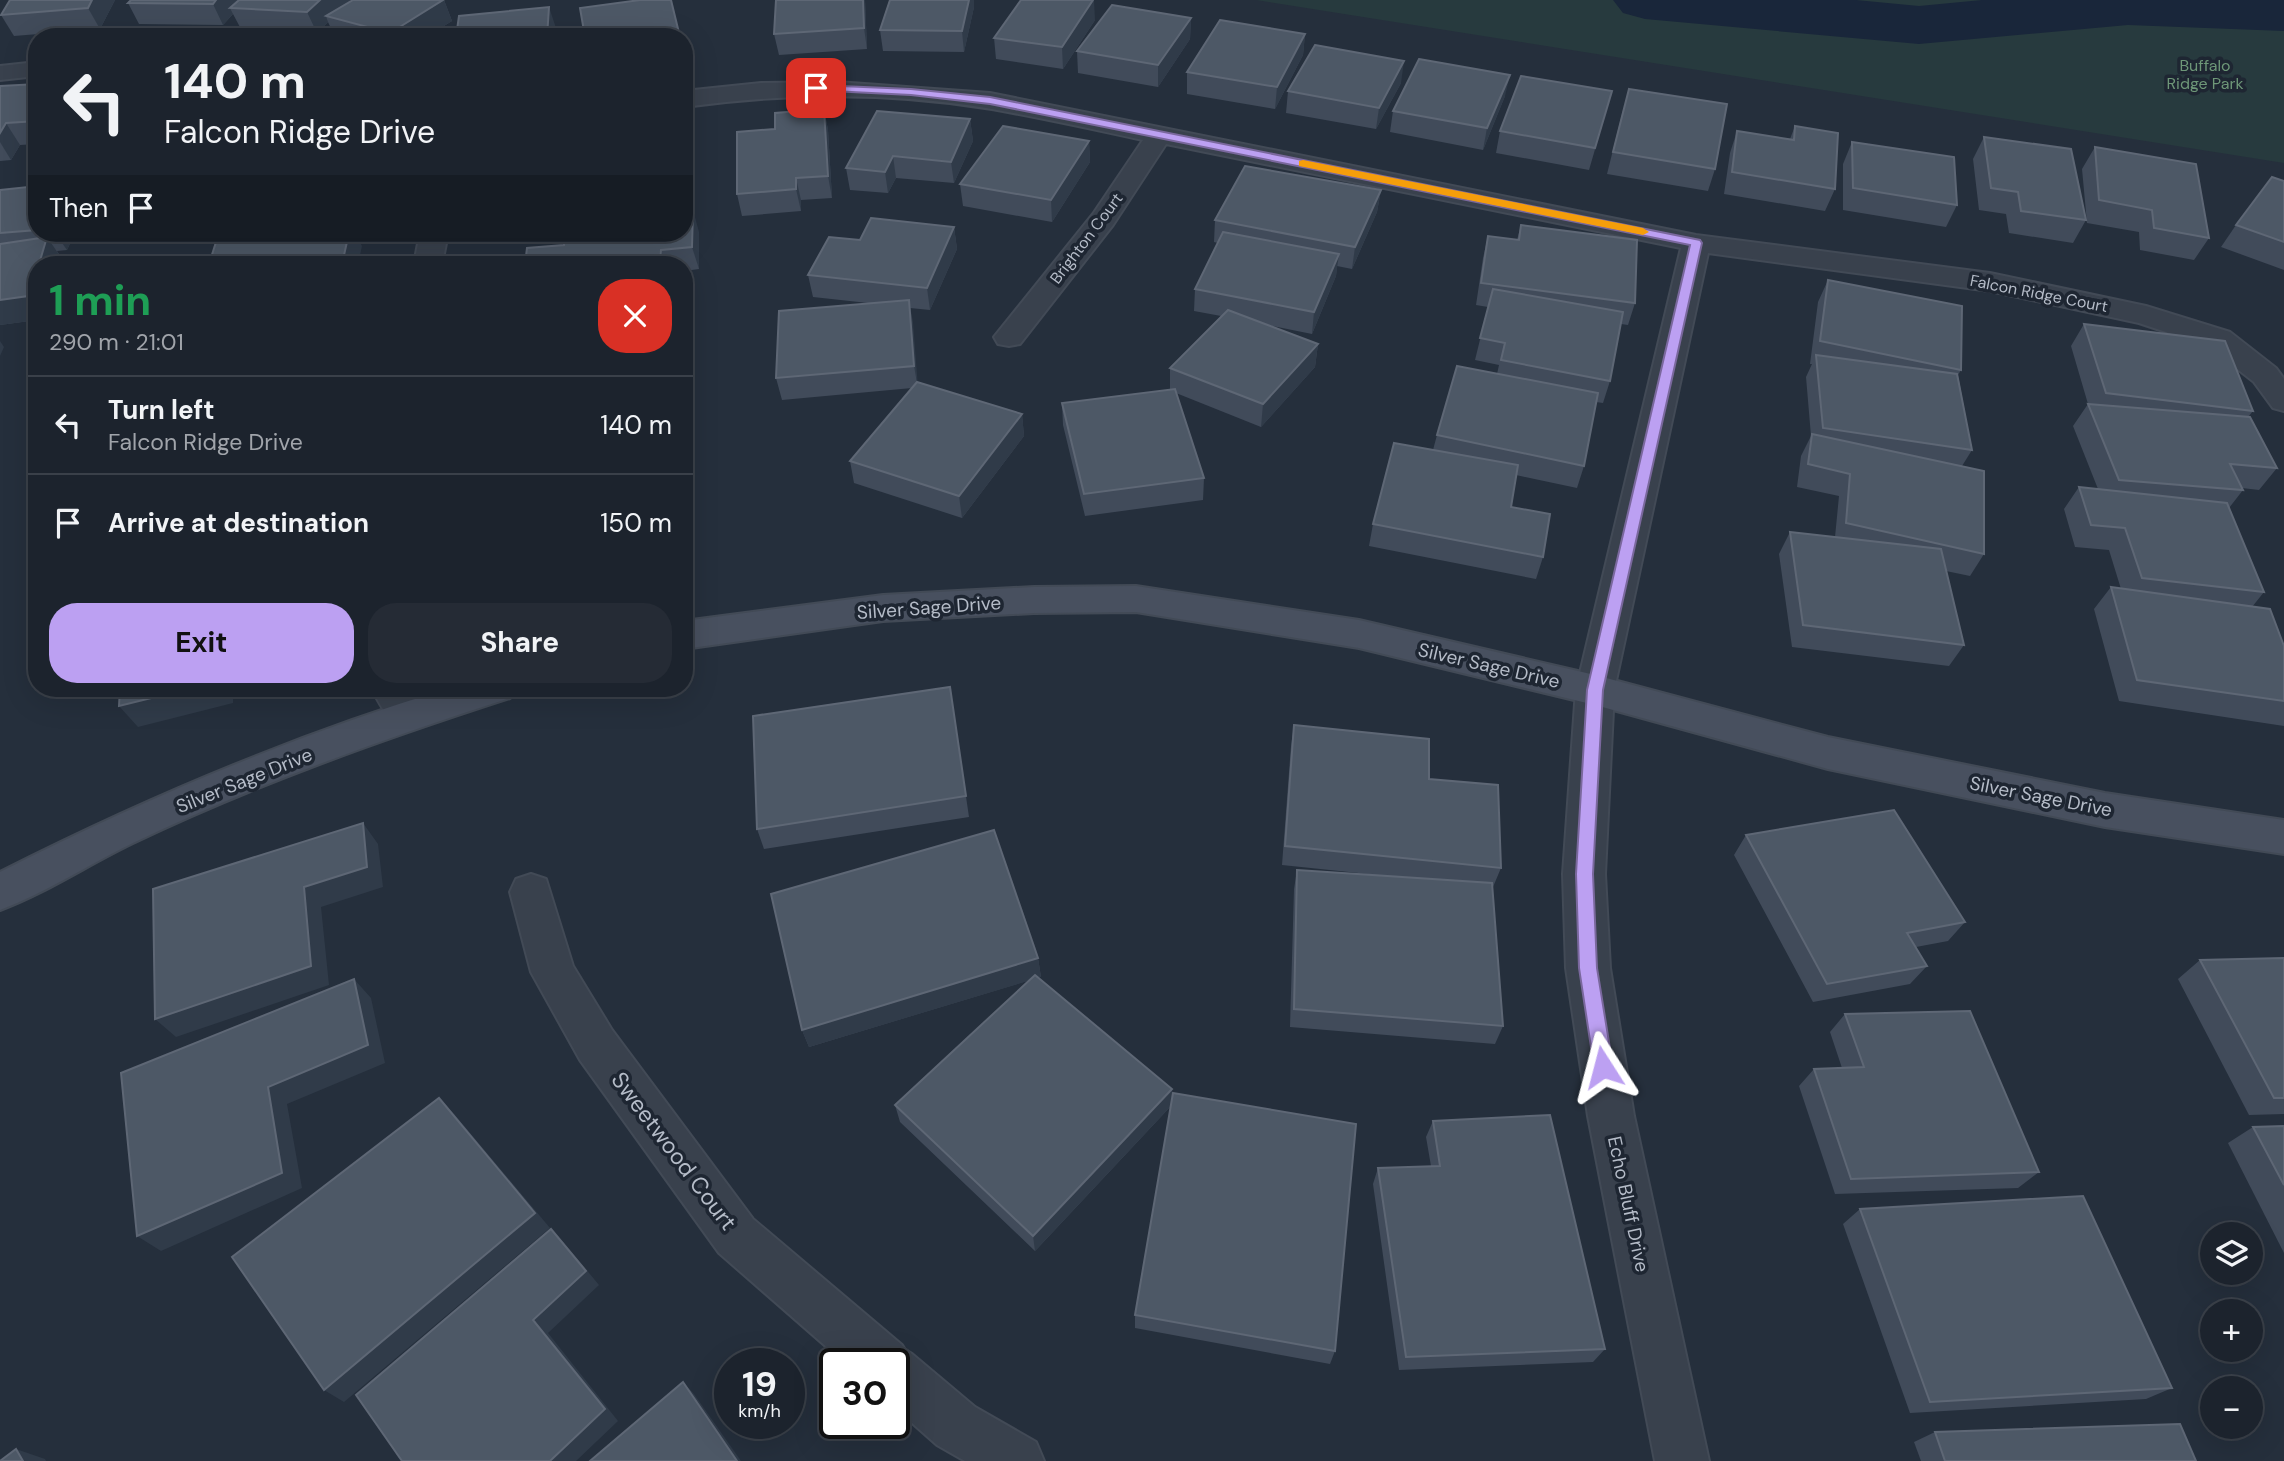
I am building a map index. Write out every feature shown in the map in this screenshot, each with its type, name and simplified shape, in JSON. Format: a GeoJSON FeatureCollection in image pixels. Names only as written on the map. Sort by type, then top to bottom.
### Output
{"type":"FeatureCollection","features":[{"type":"Feature","properties":{"kind":"street"},"geometry":{"type":"LineString","coordinates":[[0,73],[28,69]]}},
{"type":"Feature","properties":{"kind":"street","name":"Falcon Ridge Court"},"geometry":{"type":"LineString","coordinates":[[693,98],[816,88],[911,92],[990,101],[1696,243],[1990,282],[2146,315],[2219,339],[2265,375],[2284,401]]}},
{"type":"Feature","properties":{"kind":"street","name":"Brighton Court"},"geometry":{"type":"LineString","coordinates":[[1009,337],[1103,219],[1159,135]]}},
{"type":"Feature","properties":{"kind":"street","name":"Echo Bluff Drive"},"geometry":{"type":"LineString","coordinates":[[1682,1461],[1611,1116],[1588,968],[1584,874],[1595,690],[1696,243]]}},
{"type":"Feature","properties":{"kind":"street","name":"Silver Sage Drive"},"geometry":{"type":"LineString","coordinates":[[693,634],[883,608],[1034,600],[1136,599],[1359,634],[1595,690],[1828,753],[2105,810],[2284,837]]}},
{"type":"Feature","properties":{"kind":"street","name":"Silver Sage Drive"},"geometry":{"type":"LineString","coordinates":[[0,892],[119,831],[400,702],[435,697]]}},
{"type":"Feature","properties":{"kind":"street","name":"Sweetwood Court"},"geometry":{"type":"LineString","coordinates":[[531,892],[553,972],[596,1045],[736,1236],[867,1348]]}},
{"type":"Feature","properties":{"kind":"street"},"geometry":{"type":"LineString","coordinates":[[910,1386],[956,1426],[1017,1461]]}},
{"type":"Feature","properties":{"kind":"green space","name":"Buffalo Ridge Park"},"geometry":{"type":"Polygon","coordinates":[[[1256,0],[2284,0],[2284,163],[1256,0]]]}},
{"type":"Feature","properties":{"kind":"building"},"geometry":{"type":"Polygon","coordinates":[[[10,0],[92,0],[88,8],[1,15],[10,0]]]}},
{"type":"Feature","properties":{"kind":"building"},"geometry":{"type":"Polygon","coordinates":[[[131,0],[216,0],[213,4],[128,3],[131,0]]]}},
{"type":"Feature","properties":{"kind":"building"},"geometry":{"type":"Polygon","coordinates":[[[239,0],[320,0],[307,12],[230,8],[239,0]]]}},
{"type":"Feature","properties":{"kind":"building"},"geometry":{"type":"Polygon","coordinates":[[[353,0],[443,0],[398,28],[371,28],[326,16],[353,0]]]}},
{"type":"Feature","properties":{"kind":"building"},"geometry":{"type":"Polygon","coordinates":[[[640,0],[671,0],[678,28],[583,28],[580,8],[640,0]]]}},
{"type":"Feature","properties":{"kind":"building"},"geometry":{"type":"Polygon","coordinates":[[[776,0],[863,0],[864,28],[774,34],[776,0]]]}},
{"type":"Feature","properties":{"kind":"building"},"geometry":{"type":"Polygon","coordinates":[[[890,0],[969,0],[962,31],[880,30],[890,0]]]}},
{"type":"Feature","properties":{"kind":"building"},"geometry":{"type":"Polygon","coordinates":[[[1021,0],[1093,0],[1062,47],[994,38],[1021,0]]]}},
{"type":"Feature","properties":{"kind":"building"},"geometry":{"type":"Polygon","coordinates":[[[1112,5],[1191,18],[1158,65],[1077,51],[1112,5]]]}},
{"type":"Feature","properties":{"kind":"building"},"geometry":{"type":"Polygon","coordinates":[[[549,7],[548,28],[457,28],[459,16],[549,7]]]}},
{"type":"Feature","properties":{"kind":"building"},"geometry":{"type":"Polygon","coordinates":[[[1220,20],[1305,34],[1277,87],[1187,72],[1220,20]]]}},
{"type":"Feature","properties":{"kind":"building"},"geometry":{"type":"Polygon","coordinates":[[[1315,45],[1404,61],[1379,108],[1288,91],[1315,45]]]}},
{"type":"Feature","properties":{"kind":"building"},"geometry":{"type":"Polygon","coordinates":[[[1419,59],[1510,75],[1487,128],[1393,111],[1419,59]]]}},
{"type":"Feature","properties":{"kind":"building"},"geometry":{"type":"Polygon","coordinates":[[[1521,76],[1612,91],[1595,148],[1500,131],[1521,76]]]}},
{"type":"Feature","properties":{"kind":"building"},"geometry":{"type":"Polygon","coordinates":[[[28,84],[28,122],[6,123],[0,133],[0,86],[28,84]]]}},
{"type":"Feature","properties":{"kind":"building"},"geometry":{"type":"Polygon","coordinates":[[[1629,89],[1727,104],[1715,169],[1613,152],[1629,89]]]}},
{"type":"Feature","properties":{"kind":"building"},"geometry":{"type":"Polygon","coordinates":[[[824,109],[828,176],[796,178],[796,189],[737,194],[737,132],[775,129],[775,113],[824,109]]]}},
{"type":"Feature","properties":{"kind":"building"},"geometry":{"type":"Polygon","coordinates":[[[877,111],[970,119],[951,162],[893,156],[885,172],[846,168],[877,111]]]}},
{"type":"Feature","properties":{"kind":"building"},"geometry":{"type":"Polygon","coordinates":[[[1003,126],[1089,141],[1051,200],[960,184],[1003,126]]]}},
{"type":"Feature","properties":{"kind":"building"},"geometry":{"type":"Polygon","coordinates":[[[1795,126],[1838,133],[1835,189],[1732,172],[1737,131],[1794,140],[1795,126]]]}},
{"type":"Feature","properties":{"kind":"building"},"geometry":{"type":"Polygon","coordinates":[[[1984,137],[2071,149],[2086,220],[2021,211],[2018,192],[1991,188],[1984,137]]]}},
{"type":"Feature","properties":{"kind":"building"},"geometry":{"type":"Polygon","coordinates":[[[1852,142],[1954,157],[1957,205],[1853,188],[1852,142]]]}},
{"type":"Feature","properties":{"kind":"building"},"geometry":{"type":"Polygon","coordinates":[[[2095,147],[2196,164],[2209,238],[2154,228],[2152,210],[2099,200],[2095,147]]]}},
{"type":"Feature","properties":{"kind":"building"},"geometry":{"type":"Polygon","coordinates":[[[1245,166],[1381,190],[1355,247],[1215,220],[1245,166]]]}},
{"type":"Feature","properties":{"kind":"building"},"geometry":{"type":"Polygon","coordinates":[[[2272,177],[2284,181],[2284,242],[2236,225],[2272,177]]]}},
{"type":"Feature","properties":{"kind":"building"},"geometry":{"type":"Polygon","coordinates":[[[28,187],[28,231],[0,233],[0,190],[28,187]]]}},
{"type":"Feature","properties":{"kind":"building"},"geometry":{"type":"Polygon","coordinates":[[[871,218],[954,227],[927,288],[808,275],[829,237],[860,240],[871,218]]]}},
{"type":"Feature","properties":{"kind":"building"},"geometry":{"type":"Polygon","coordinates":[[[1521,225],[1637,240],[1635,303],[1481,283],[1488,236],[1519,240],[1521,225]]]}},
{"type":"Feature","properties":{"kind":"building"},"geometry":{"type":"Polygon","coordinates":[[[1223,232],[1339,254],[1314,312],[1195,289],[1223,232]]]}},
{"type":"Feature","properties":{"kind":"building"},"geometry":{"type":"Polygon","coordinates":[[[28,240],[28,242],[46,242],[41,256],[28,256],[28,296],[0,300],[0,244],[28,240]]]}},
{"type":"Feature","properties":{"kind":"building"},"geometry":{"type":"Polygon","coordinates":[[[216,242],[347,242],[344,256],[212,256],[216,242]]]}},
{"type":"Feature","properties":{"kind":"building"},"geometry":{"type":"Polygon","coordinates":[[[564,242],[692,242],[692,247],[661,250],[661,256],[526,256],[527,248],[564,245],[564,242]]]}},
{"type":"Feature","properties":{"kind":"building"},"geometry":{"type":"Polygon","coordinates":[[[1828,280],[1962,306],[1961,370],[1820,341],[1828,280]]]}},
{"type":"Feature","properties":{"kind":"building"},"geometry":{"type":"Polygon","coordinates":[[[1493,289],[1623,312],[1610,381],[1501,360],[1505,343],[1480,338],[1493,289]]]}},
{"type":"Feature","properties":{"kind":"building"},"geometry":{"type":"Polygon","coordinates":[[[909,300],[914,366],[776,378],[779,311],[909,300]]]}},
{"type":"Feature","properties":{"kind":"building"},"geometry":{"type":"Polygon","coordinates":[[[1228,310],[1318,344],[1263,404],[1170,368],[1228,310]]]}},
{"type":"Feature","properties":{"kind":"building"},"geometry":{"type":"Polygon","coordinates":[[[2084,324],[2225,341],[2253,411],[2106,393],[2084,324]]]}},
{"type":"Feature","properties":{"kind":"building"},"geometry":{"type":"Polygon","coordinates":[[[1816,355],[1957,374],[1972,450],[1823,428],[1816,355]]]}},
{"type":"Feature","properties":{"kind":"building"},"geometry":{"type":"Polygon","coordinates":[[[1457,366],[1598,393],[1584,466],[1437,435],[1457,366]]]}},
{"type":"Feature","properties":{"kind":"building"},"geometry":{"type":"Polygon","coordinates":[[[917,382],[1022,414],[959,496],[850,461],[917,382]]]}},
{"type":"Feature","properties":{"kind":"building"},"geometry":{"type":"Polygon","coordinates":[[[1175,389],[1204,478],[1084,494],[1062,403],[1175,389]]]}},
{"type":"Feature","properties":{"kind":"building"},"geometry":{"type":"Polygon","coordinates":[[[2088,404],[2250,417],[2277,468],[2230,464],[2243,490],[2119,480],[2088,404]]]}},
{"type":"Feature","properties":{"kind":"building"},"geometry":{"type":"Polygon","coordinates":[[[1812,434],[1984,471],[1984,554],[1846,523],[1850,474],[1808,464],[1812,434]]]}},
{"type":"Feature","properties":{"kind":"building"},"geometry":{"type":"Polygon","coordinates":[[[1394,443],[1518,465],[1511,507],[1550,514],[1543,557],[1373,524],[1394,443]]]}},
{"type":"Feature","properties":{"kind":"building"},"geometry":{"type":"Polygon","coordinates":[[[2079,487],[2227,503],[2264,592],[2142,578],[2125,528],[2091,525],[2079,487]]]}},
{"type":"Feature","properties":{"kind":"building"},"geometry":{"type":"Polygon","coordinates":[[[1790,532],[1941,549],[1964,645],[1803,625],[1790,532]]]}},
{"type":"Feature","properties":{"kind":"building"},"geometry":{"type":"Polygon","coordinates":[[[2111,587],[2270,609],[2284,646],[2284,701],[2137,680],[2111,587]]]}},
{"type":"Feature","properties":{"kind":"building"},"geometry":{"type":"Polygon","coordinates":[[[950,687],[966,796],[757,829],[753,716],[950,687]]]}},
{"type":"Feature","properties":{"kind":"building"},"geometry":{"type":"Polygon","coordinates":[[[120,697],[156,697],[119,706],[120,697]]]}},
{"type":"Feature","properties":{"kind":"building"},"geometry":{"type":"Polygon","coordinates":[[[1294,725],[1429,739],[1429,779],[1498,785],[1501,868],[1285,846],[1294,725]]]}},
{"type":"Feature","properties":{"kind":"building"},"geometry":{"type":"Polygon","coordinates":[[[1894,810],[1965,922],[1907,933],[1927,966],[1827,984],[1746,835],[1894,810]]]}},
{"type":"Feature","properties":{"kind":"building"},"geometry":{"type":"Polygon","coordinates":[[[363,823],[367,867],[304,887],[311,966],[155,1019],[153,889],[363,823]]]}},
{"type":"Feature","properties":{"kind":"building"},"geometry":{"type":"Polygon","coordinates":[[[994,830],[1038,958],[802,1030],[771,894],[994,830]]]}},
{"type":"Feature","properties":{"kind":"building"},"geometry":{"type":"Polygon","coordinates":[[[1297,870],[1492,883],[1503,1026],[1294,1009],[1297,870]]]}},
{"type":"Feature","properties":{"kind":"building"},"geometry":{"type":"Polygon","coordinates":[[[2284,958],[2284,1098],[2274,1098],[2200,960],[2284,958]]]}},
{"type":"Feature","properties":{"kind":"building"},"geometry":{"type":"Polygon","coordinates":[[[1035,975],[1172,1089],[1033,1236],[895,1105],[1035,975]]]}},
{"type":"Feature","properties":{"kind":"building"},"geometry":{"type":"Polygon","coordinates":[[[354,979],[368,1045],[268,1087],[282,1173],[137,1236],[121,1073],[354,979]]]}},
{"type":"Feature","properties":{"kind":"building"},"geometry":{"type":"Polygon","coordinates":[[[1970,1011],[2039,1172],[1851,1179],[1814,1069],[1864,1067],[1845,1014],[1970,1011]]]}},
{"type":"Feature","properties":{"kind":"building"},"geometry":{"type":"Polygon","coordinates":[[[1173,1093],[1356,1124],[1335,1351],[1135,1315],[1173,1093]]]}},
{"type":"Feature","properties":{"kind":"building"},"geometry":{"type":"Polygon","coordinates":[[[439,1098],[535,1213],[324,1390],[232,1257],[439,1098]]]}},
{"type":"Feature","properties":{"kind":"building"},"geometry":{"type":"Polygon","coordinates":[[[1550,1115],[1605,1349],[1406,1357],[1378,1168],[1440,1166],[1433,1121],[1550,1115]]]}},
{"type":"Feature","properties":{"kind":"building"},"geometry":{"type":"Polygon","coordinates":[[[2284,1126],[2284,1185],[2253,1127],[2284,1126]]]}},
{"type":"Feature","properties":{"kind":"building"},"geometry":{"type":"Polygon","coordinates":[[[2083,1196],[2172,1388],[1930,1402],[1860,1209],[2083,1196]]]}},
{"type":"Feature","properties":{"kind":"building"},"geometry":{"type":"Polygon","coordinates":[[[551,1229],[586,1271],[533,1320],[605,1409],[550,1461],[402,1461],[356,1395],[551,1229]]]}},
{"type":"Feature","properties":{"kind":"building"},"geometry":{"type":"Polygon","coordinates":[[[683,1382],[714,1427],[714,1439],[722,1439],[737,1461],[590,1461],[683,1382]]]}},
{"type":"Feature","properties":{"kind":"building"},"geometry":{"type":"Polygon","coordinates":[[[2180,1424],[2196,1461],[1945,1461],[1935,1432],[2180,1424]]]}},
{"type":"Feature","properties":{"kind":"building"},"geometry":{"type":"Polygon","coordinates":[[[16,1449],[23,1461],[0,1461],[16,1449]]]}},
{"type":"Feature","properties":{"kind":"waterway"},"geometry":{"type":"LineString","coordinates":[[1645,0],[1919,25],[2128,6],[2284,12]]}},
{"type":"Feature","properties":{"kind":"slow traffic"},"geometry":{"type":"LineString","coordinates":[[1303,163],[1643,232]]}},
{"type":"Feature","properties":{"kind":"route"},"geometry":{"type":"LineString","coordinates":[[816,88],[911,92],[990,101],[1696,243],[1595,690],[1584,874],[1588,968],[1603,1067]]}}]}
